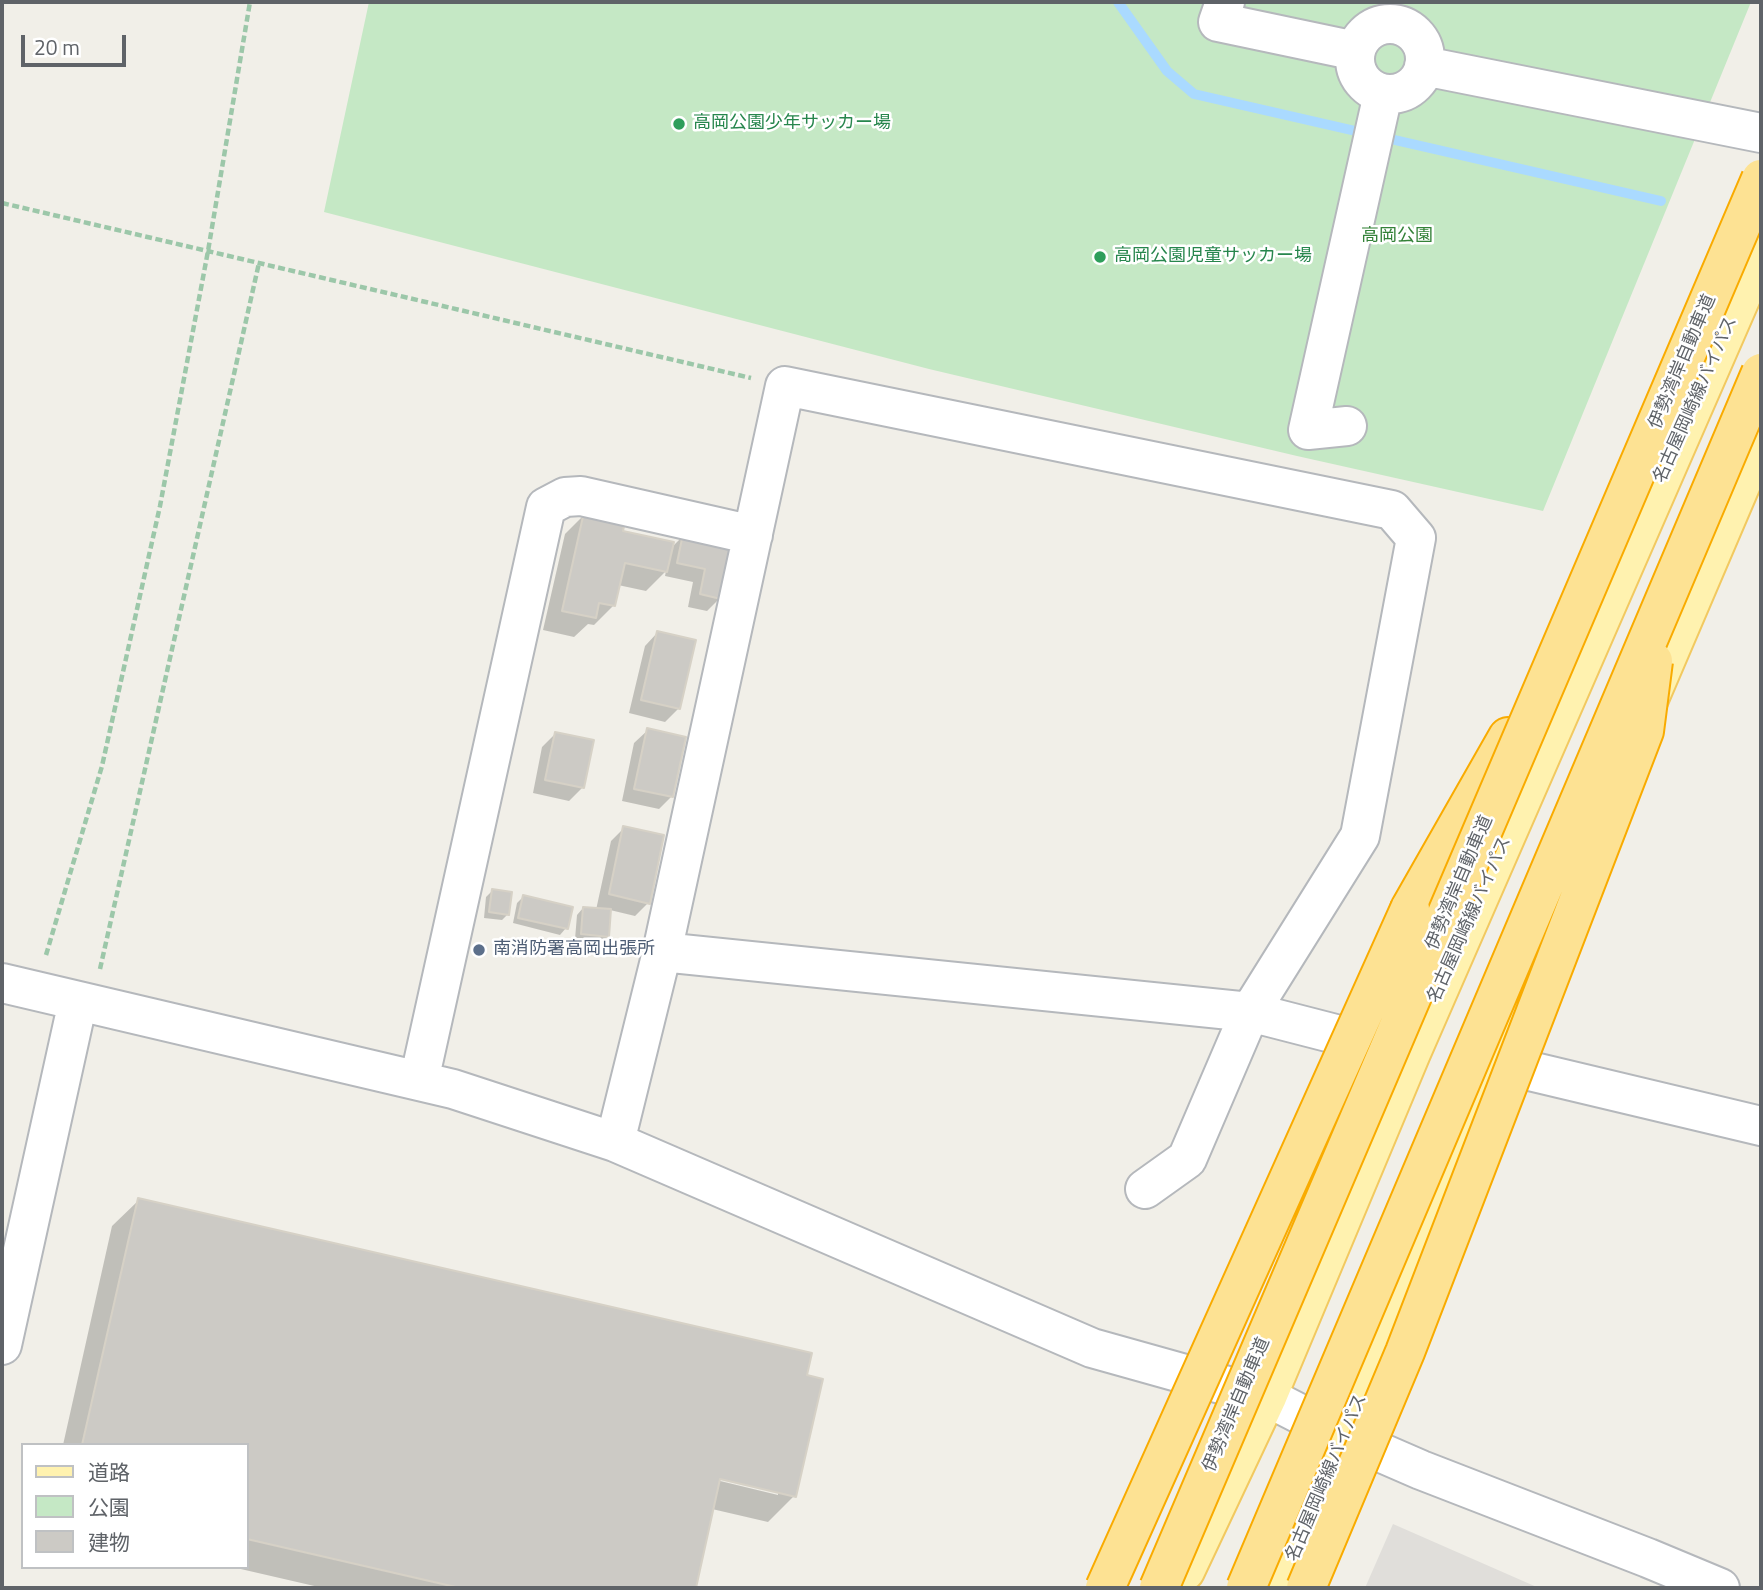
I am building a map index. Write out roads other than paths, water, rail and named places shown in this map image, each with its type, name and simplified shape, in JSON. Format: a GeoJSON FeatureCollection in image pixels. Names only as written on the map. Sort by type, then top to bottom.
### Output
{"type":"FeatureCollection","features":[{"type":"Feature","properties":{"kind":"highway","name":"伊勢湾岸自動車道"},"geometry":{"type":"LineString","coordinates":[[1159,1588],[1761,179]]}},
{"type":"Feature","properties":{"kind":"highway"},"geometry":{"type":"LineString","coordinates":[[1246,1588],[1761,373]]}},
{"type":"Feature","properties":{"kind":"highway"},"geometry":{"type":"LineString","coordinates":[[1306,1588],[1405,1352],[1644,731],[1660,610]]}},
{"type":"Feature","properties":{"kind":"highway"},"geometry":{"type":"LineString","coordinates":[[1105,1588],[1410,909],[1564,638]]}},
{"type":"Feature","properties":{"kind":"main road","name":"名古屋岡崎線バイパス"},"geometry":{"type":"LineString","coordinates":[[1177,1588],[1267,1397],[1411,1053],[1761,251]]}},
{"type":"Feature","properties":{"kind":"main road","name":"名古屋岡崎線バイパス"},"geometry":{"type":"LineString","coordinates":[[1280,1588],[1345,1437],[1492,1062],[1761,437]]}},
{"type":"Feature","properties":{"kind":"street"},"geometry":{"type":"LineString","coordinates":[[1225,2],[1218,22],[1356,51]]}},
{"type":"Feature","properties":{"kind":"street"},"geometry":{"type":"LineString","coordinates":[[1391,24],[1403,27],[1413,33],[1421,43],[1425,54],[1421,76],[1405,91],[1383,94],[1364,83],[1358,74],[1356,51],[1369,31],[1391,24]]}},
{"type":"Feature","properties":{"kind":"street"},"geometry":{"type":"LineString","coordinates":[[1424,66],[1761,133]]}},
{"type":"Feature","properties":{"kind":"street"},"geometry":{"type":"LineString","coordinates":[[1347,426],[1308,430],[1383,94]]}},
{"type":"Feature","properties":{"kind":"street"},"geometry":{"type":"LineString","coordinates":[[615,1142],[662,952],[785,386],[1392,510],[1416,538],[1360,836],[1250,1012],[1186,1159],[1145,1189]]}},
{"type":"Feature","properties":{"kind":"street"},"geometry":{"type":"LineString","coordinates":[[419,1081],[546,507],[565,497],[582,496],[753,535]]}},
{"type":"Feature","properties":{"kind":"street"},"geometry":{"type":"LineString","coordinates":[[662,952],[1250,1012],[1411,1053]]}},
{"type":"Feature","properties":{"kind":"street"},"geometry":{"type":"LineString","coordinates":[[18,987],[453,1089],[615,1142],[1092,1348],[1267,1397],[1345,1437],[1421,1471],[1720,1588]]}},
{"type":"Feature","properties":{"kind":"street"},"geometry":{"type":"LineString","coordinates":[[2,1345],[85,1002]]}},
{"type":"Feature","properties":{"kind":"street"},"geometry":{"type":"LineString","coordinates":[[1492,1062],[1761,1126]]}},
{"type":"Feature","properties":{"kind":"waterway"},"geometry":{"type":"LineString","coordinates":[[1118,2],[1167,71],[1194,94],[1661,201]]}},
{"type":"Feature","properties":{"kind":"place","name":"高岡公園少年サッカー場"},"geometry":{"type":"Point","coordinates":[679,124]}},
{"type":"Feature","properties":{"kind":"place","name":"高岡公園児童サッカー場"},"geometry":{"type":"Point","coordinates":[1100,257]}},
{"type":"Feature","properties":{"kind":"place","name":"南消防署高岡出張所"},"geometry":{"type":"Point","coordinates":[479,950]}},
{"type":"Feature","properties":{"kind":"park label","name":"高岡公園"},"geometry":{"type":"Point","coordinates":[1397,237]}}]}
